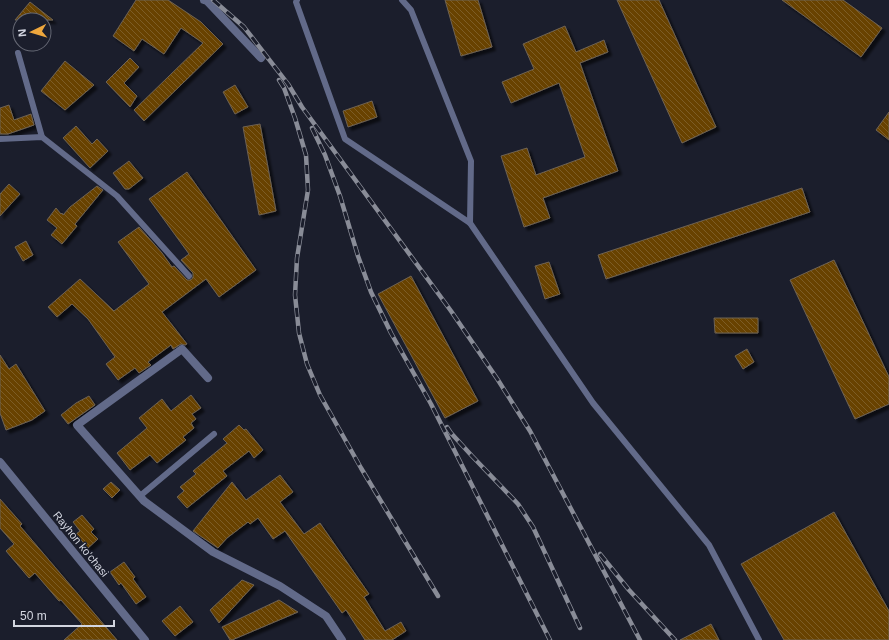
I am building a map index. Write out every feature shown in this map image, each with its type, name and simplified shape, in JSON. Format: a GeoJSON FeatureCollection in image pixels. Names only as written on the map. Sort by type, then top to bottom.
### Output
{"type":"FeatureCollection","features":[{"type":"Feature","properties":{"kind":"street"},"geometry":{"type":"LineString","coordinates":[[204,0],[207,1],[262,58]]}},
{"type":"Feature","properties":{"kind":"street"},"geometry":{"type":"LineString","coordinates":[[208,378],[182,349],[77,425],[144,501],[213,552],[280,586],[326,616],[342,640]]}},
{"type":"Feature","properties":{"kind":"street","name":"Rayhon ko'chasi"},"geometry":{"type":"LineString","coordinates":[[0,462],[145,640]]}},
{"type":"Feature","properties":{"kind":"lane"},"geometry":{"type":"LineString","coordinates":[[297,0],[296,2],[345,139],[470,223],[593,403],[709,544],[759,640]]}},
{"type":"Feature","properties":{"kind":"lane"},"geometry":{"type":"LineString","coordinates":[[402,0],[410,10],[471,161],[470,223]]}},
{"type":"Feature","properties":{"kind":"lane"},"geometry":{"type":"LineString","coordinates":[[18,53],[42,136],[117,196],[189,276]]}},
{"type":"Feature","properties":{"kind":"lane"},"geometry":{"type":"LineString","coordinates":[[0,140],[42,136]]}},
{"type":"Feature","properties":{"kind":"lane"},"geometry":{"type":"LineString","coordinates":[[140,496],[214,434]]}},
{"type":"Feature","properties":{"kind":"building"},"geometry":{"type":"Polygon","coordinates":[[[136,0],[168,0],[201,22],[223,44],[144,121],[134,110],[203,43],[181,28],[164,54],[142,39],[134,51],[113,36],[136,0]]]}},
{"type":"Feature","properties":{"kind":"building"},"geometry":{"type":"Polygon","coordinates":[[[445,0],[478,0],[492,47],[461,56],[445,0]]]}},
{"type":"Feature","properties":{"kind":"building"},"geometry":{"type":"Polygon","coordinates":[[[617,0],[659,0],[716,127],[682,143],[617,0]]]}},
{"type":"Feature","properties":{"kind":"building"},"geometry":{"type":"Polygon","coordinates":[[[782,0],[843,0],[882,28],[861,57],[782,0]]]}},
{"type":"Feature","properties":{"kind":"building"},"geometry":{"type":"Polygon","coordinates":[[[30,2],[43,12],[22,12],[30,2]]]}},
{"type":"Feature","properties":{"kind":"building"},"geometry":{"type":"Polygon","coordinates":[[[565,26],[576,52],[604,40],[608,52],[580,63],[618,171],[543,198],[550,218],[524,227],[501,156],[527,148],[536,175],[585,157],[559,83],[511,103],[502,82],[534,69],[523,44],[565,26]]]}},
{"type":"Feature","properties":{"kind":"building"},"geometry":{"type":"Polygon","coordinates":[[[130,58],[139,67],[124,83],[137,96],[130,107],[106,82],[130,58]]]}},
{"type":"Feature","properties":{"kind":"building"},"geometry":{"type":"Polygon","coordinates":[[[65,61],[94,85],[65,110],[41,91],[65,61]]]}},
{"type":"Feature","properties":{"kind":"building"},"geometry":{"type":"Polygon","coordinates":[[[235,85],[248,107],[235,114],[223,92],[235,85]]]}},
{"type":"Feature","properties":{"kind":"building"},"geometry":{"type":"Polygon","coordinates":[[[372,101],[377,117],[348,127],[343,111],[372,101]]]}},
{"type":"Feature","properties":{"kind":"building"},"geometry":{"type":"Polygon","coordinates":[[[9,105],[14,120],[31,114],[34,125],[8,134],[0,134],[0,108],[9,105]]]}},
{"type":"Feature","properties":{"kind":"building"},"geometry":{"type":"Polygon","coordinates":[[[889,112],[889,140],[876,130],[889,112]]]}},
{"type":"Feature","properties":{"kind":"building"},"geometry":{"type":"Polygon","coordinates":[[[260,124],[276,211],[259,215],[243,127],[260,124]]]}},
{"type":"Feature","properties":{"kind":"building"},"geometry":{"type":"Polygon","coordinates":[[[76,126],[92,144],[97,139],[108,151],[90,168],[63,138],[76,126]]]}},
{"type":"Feature","properties":{"kind":"building"},"geometry":{"type":"Polygon","coordinates":[[[129,161],[143,178],[129,189],[125,189],[113,173],[129,161]]]}},
{"type":"Feature","properties":{"kind":"building"},"geometry":{"type":"Polygon","coordinates":[[[187,172],[256,270],[219,297],[206,279],[162,312],[187,344],[181,344],[173,349],[171,345],[148,362],[151,365],[139,373],[135,368],[118,380],[106,364],[115,357],[88,319],[72,304],[57,317],[48,307],[80,279],[114,311],[149,284],[118,242],[139,227],[172,267],[174,266],[187,280],[192,279],[193,273],[181,260],[189,254],[149,199],[187,172]]]}},
{"type":"Feature","properties":{"kind":"building"},"geometry":{"type":"Polygon","coordinates":[[[9,184],[20,194],[0,216],[0,194],[9,184]]]}},
{"type":"Feature","properties":{"kind":"building"},"geometry":{"type":"Polygon","coordinates":[[[97,186],[103,190],[75,224],[77,226],[62,244],[51,235],[57,228],[47,220],[56,208],[63,215],[70,207],[97,186]]]}},
{"type":"Feature","properties":{"kind":"building"},"geometry":{"type":"Polygon","coordinates":[[[802,188],[810,212],[606,279],[598,255],[802,188]]]}},
{"type":"Feature","properties":{"kind":"building"},"geometry":{"type":"Polygon","coordinates":[[[26,241],[33,255],[23,261],[15,247],[26,241]]]}},
{"type":"Feature","properties":{"kind":"building"},"geometry":{"type":"Polygon","coordinates":[[[834,260],[889,377],[889,404],[855,419],[790,280],[834,260]]]}},
{"type":"Feature","properties":{"kind":"building"},"geometry":{"type":"Polygon","coordinates":[[[549,262],[560,294],[545,299],[535,266],[549,262]]]}},
{"type":"Feature","properties":{"kind":"building"},"geometry":{"type":"Polygon","coordinates":[[[411,276],[478,401],[445,418],[378,294],[411,276]]]}},
{"type":"Feature","properties":{"kind":"building"},"geometry":{"type":"Polygon","coordinates":[[[714,318],[758,318],[758,333],[715,333],[714,318]]]}},
{"type":"Feature","properties":{"kind":"building"},"geometry":{"type":"Polygon","coordinates":[[[747,349],[754,362],[743,369],[735,356],[747,349]]]}},
{"type":"Feature","properties":{"kind":"building"},"geometry":{"type":"Polygon","coordinates":[[[0,355],[9,369],[16,364],[45,411],[32,420],[6,430],[0,413],[0,355]]]}},
{"type":"Feature","properties":{"kind":"building"},"geometry":{"type":"Polygon","coordinates":[[[191,395],[201,408],[192,414],[196,419],[191,423],[194,428],[183,437],[186,440],[157,463],[150,455],[130,470],[117,453],[147,428],[139,418],[162,399],[171,411],[191,395]]]}},
{"type":"Feature","properties":{"kind":"building"},"geometry":{"type":"Polygon","coordinates":[[[89,396],[95,405],[68,424],[61,415],[76,403],[89,396]]]}},
{"type":"Feature","properties":{"kind":"building"},"geometry":{"type":"Polygon","coordinates":[[[239,425],[244,430],[246,429],[263,450],[254,458],[249,451],[223,471],[227,476],[187,508],[177,497],[184,491],[180,487],[196,474],[193,471],[227,443],[223,439],[239,425]]]}},
{"type":"Feature","properties":{"kind":"building"},"geometry":{"type":"Polygon","coordinates":[[[280,475],[293,492],[280,502],[304,534],[320,523],[369,594],[364,597],[385,631],[401,622],[406,631],[392,640],[365,640],[346,610],[342,613],[285,531],[273,539],[258,518],[250,524],[248,522],[227,538],[218,548],[193,531],[232,482],[246,500],[280,475]]]}},
{"type":"Feature","properties":{"kind":"building"},"geometry":{"type":"Polygon","coordinates":[[[111,482],[120,490],[112,498],[103,489],[111,482]]]}},
{"type":"Feature","properties":{"kind":"building"},"geometry":{"type":"Polygon","coordinates":[[[0,499],[22,524],[20,526],[117,640],[64,640],[82,624],[61,600],[59,601],[35,573],[29,578],[6,551],[14,544],[0,528],[0,499]]]}},
{"type":"Feature","properties":{"kind":"building"},"geometry":{"type":"Polygon","coordinates":[[[834,512],[889,611],[889,640],[784,640],[741,564],[834,512]]]}},
{"type":"Feature","properties":{"kind":"building"},"geometry":{"type":"Polygon","coordinates":[[[82,515],[94,529],[91,532],[98,539],[88,548],[76,534],[80,531],[73,522],[82,515]]]}},
{"type":"Feature","properties":{"kind":"building"},"geometry":{"type":"Polygon","coordinates":[[[124,562],[135,577],[133,579],[146,597],[136,604],[121,583],[119,585],[110,572],[124,562]]]}},
{"type":"Feature","properties":{"kind":"building"},"geometry":{"type":"Polygon","coordinates":[[[242,580],[254,585],[219,623],[210,610],[242,580]]]}},
{"type":"Feature","properties":{"kind":"building"},"geometry":{"type":"Polygon","coordinates":[[[279,600],[298,612],[230,640],[222,627],[279,600]]]}},
{"type":"Feature","properties":{"kind":"building"},"geometry":{"type":"Polygon","coordinates":[[[180,606],[193,622],[175,636],[162,621],[180,606]]]}},
{"type":"Feature","properties":{"kind":"building"},"geometry":{"type":"Polygon","coordinates":[[[711,624],[719,640],[680,640],[711,624]]]}},
{"type":"Feature","properties":{"kind":"railway"},"geometry":{"type":"LineString","coordinates":[[213,0],[244,27],[288,84],[302,107],[451,311],[498,380],[530,431],[640,640]]}},
{"type":"Feature","properties":{"kind":"railway"},"geometry":{"type":"LineString","coordinates":[[279,80],[284,88],[295,118],[306,155],[308,190],[297,258],[295,295],[299,333],[307,364],[320,395],[361,468],[438,596]]}},
{"type":"Feature","properties":{"kind":"railway"},"geometry":{"type":"LineString","coordinates":[[312,128],[325,155],[340,196],[358,256],[371,292],[391,333],[431,404],[550,640]]}},
{"type":"Feature","properties":{"kind":"railway"},"geometry":{"type":"LineString","coordinates":[[447,427],[472,456],[518,504],[533,527],[580,628]]}},
{"type":"Feature","properties":{"kind":"railway"},"geometry":{"type":"LineString","coordinates":[[600,554],[629,590],[675,640]]}}]}
